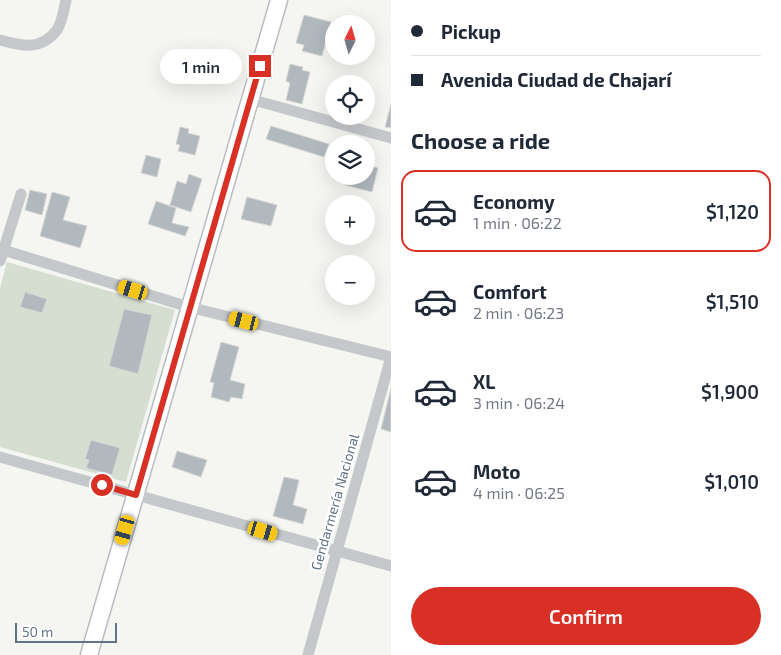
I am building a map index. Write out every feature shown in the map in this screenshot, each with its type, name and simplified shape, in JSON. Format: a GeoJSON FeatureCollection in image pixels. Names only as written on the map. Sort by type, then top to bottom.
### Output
{"type":"FeatureCollection","features":[{"type":"Feature","properties":{"kind":"main road"},"geometry":{"type":"LineString","coordinates":[[89,655],[279,0]]}},
{"type":"Feature","properties":{"kind":"street"},"geometry":{"type":"LineString","coordinates":[[0,40],[21,46],[31,46],[44,41],[57,29],[66,0]]}},
{"type":"Feature","properties":{"kind":"street"},"geometry":{"type":"LineString","coordinates":[[250,99],[391,138]]}},
{"type":"Feature","properties":{"kind":"street"},"geometry":{"type":"LineString","coordinates":[[21,194],[1,253],[189,307],[391,357]]}},
{"type":"Feature","properties":{"kind":"street","name":"Gendarmería Nacional"},"geometry":{"type":"LineString","coordinates":[[308,655],[391,357]]}},
{"type":"Feature","properties":{"kind":"street"},"geometry":{"type":"LineString","coordinates":[[0,457],[391,566]]}},
{"type":"Feature","properties":{"kind":"shaded area"},"geometry":{"type":"Polygon","coordinates":[[[7,262],[175,310],[126,482],[0,447],[0,288],[7,262]]]}},
{"type":"Feature","properties":{"kind":"building"},"geometry":{"type":"Polygon","coordinates":[[[304,15],[325,20],[325,45],[322,56],[302,51],[304,45],[296,43],[304,15]]]}},
{"type":"Feature","properties":{"kind":"building"},"geometry":{"type":"Polygon","coordinates":[[[212,49],[234,55],[228,77],[206,70],[212,49]]]}},
{"type":"Feature","properties":{"kind":"building"},"geometry":{"type":"Polygon","coordinates":[[[290,64],[303,67],[302,70],[310,72],[302,104],[286,100],[290,83],[286,81],[290,64]]]}},
{"type":"Feature","properties":{"kind":"building"},"geometry":{"type":"Polygon","coordinates":[[[391,104],[391,128],[385,127],[391,104]]]}},
{"type":"Feature","properties":{"kind":"building"},"geometry":{"type":"Polygon","coordinates":[[[271,126],[325,143],[325,154],[324,157],[266,139],[271,126]]]}},
{"type":"Feature","properties":{"kind":"building"},"geometry":{"type":"Polygon","coordinates":[[[180,127],[189,129],[188,133],[200,136],[195,155],[178,151],[180,145],[176,144],[180,127]]]}},
{"type":"Feature","properties":{"kind":"building"},"geometry":{"type":"Polygon","coordinates":[[[146,155],[161,159],[157,177],[141,173],[146,155]]]}},
{"type":"Feature","properties":{"kind":"building"},"geometry":{"type":"Polygon","coordinates":[[[375,167],[378,168],[375,180],[375,167]]]}},
{"type":"Feature","properties":{"kind":"building"},"geometry":{"type":"Polygon","coordinates":[[[189,174],[202,179],[191,212],[170,205],[177,181],[186,184],[189,174]]]}},
{"type":"Feature","properties":{"kind":"building"},"geometry":{"type":"Polygon","coordinates":[[[345,185],[374,185],[372,192],[345,185]]]}},
{"type":"Feature","properties":{"kind":"building"},"geometry":{"type":"Polygon","coordinates":[[[30,190],[47,194],[42,215],[25,210],[30,190]]]}},
{"type":"Feature","properties":{"kind":"building"},"geometry":{"type":"Polygon","coordinates":[[[52,192],[70,197],[63,220],[87,226],[80,248],[40,236],[52,192]]]}},
{"type":"Feature","properties":{"kind":"building"},"geometry":{"type":"Polygon","coordinates":[[[247,197],[277,205],[271,226],[241,219],[247,197]]]}},
{"type":"Feature","properties":{"kind":"building"},"geometry":{"type":"Polygon","coordinates":[[[156,201],[176,208],[172,223],[189,227],[185,236],[148,224],[156,201]]]}},
{"type":"Feature","properties":{"kind":"building"},"geometry":{"type":"Polygon","coordinates":[[[25,292],[47,299],[42,313],[20,307],[25,292]]]}},
{"type":"Feature","properties":{"kind":"building"},"geometry":{"type":"Polygon","coordinates":[[[124,309],[152,315],[138,374],[109,366],[124,309]]]}},
{"type":"Feature","properties":{"kind":"building"},"geometry":{"type":"Polygon","coordinates":[[[221,342],[239,347],[230,380],[245,384],[242,399],[231,397],[229,402],[211,397],[214,383],[210,382],[221,342]]]}},
{"type":"Feature","properties":{"kind":"building"},"geometry":{"type":"Polygon","coordinates":[[[391,388],[391,432],[381,429],[391,388]]]}},
{"type":"Feature","properties":{"kind":"building"},"geometry":{"type":"Polygon","coordinates":[[[91,440],[120,448],[112,475],[86,468],[89,460],[85,459],[91,440]]]}},
{"type":"Feature","properties":{"kind":"building"},"geometry":{"type":"Polygon","coordinates":[[[177,451],[207,460],[201,477],[172,467],[177,451]]]}},
{"type":"Feature","properties":{"kind":"building"},"geometry":{"type":"Polygon","coordinates":[[[284,477],[299,480],[293,505],[307,509],[303,524],[273,516],[284,477]]]}},
{"type":"Feature","properties":{"kind":"route"},"geometry":{"type":"LineString","coordinates":[[102,485],[136,495],[260,66]]}}]}
